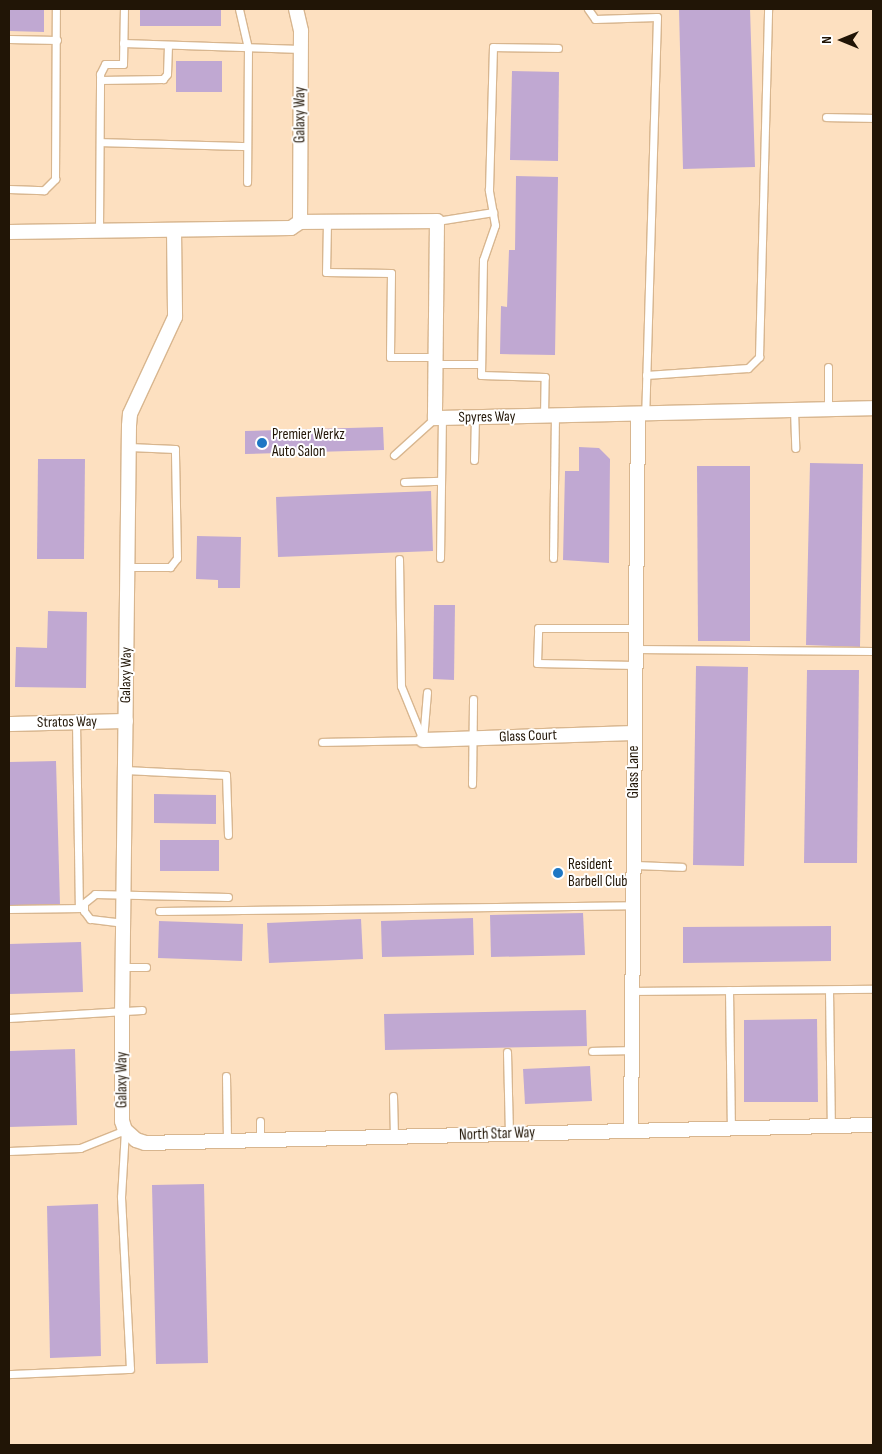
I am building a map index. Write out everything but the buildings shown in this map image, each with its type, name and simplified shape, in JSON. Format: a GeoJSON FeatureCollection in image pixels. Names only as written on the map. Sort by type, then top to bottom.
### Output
{"type":"FeatureCollection","features":[{"type":"Feature","properties":{"kind":"street","name":"Galaxy Way"},"geometry":{"type":"LineString","coordinates":[[296,9],[301,49],[300,222]]}},
{"type":"Feature","properties":{"kind":"street"},"geometry":{"type":"LineString","coordinates":[[9,232],[291,228],[300,222],[437,221],[435,360],[438,418]]}},
{"type":"Feature","properties":{"kind":"street","name":"Galaxy Way"},"geometry":{"type":"LineString","coordinates":[[125,1130],[122,1121],[122,1013],[130,414],[175,317],[174,230]]}},
{"type":"Feature","properties":{"kind":"street","name":"Spyres Way"},"geometry":{"type":"LineString","coordinates":[[438,418],[873,408]]}},
{"type":"Feature","properties":{"kind":"street","name":"Glass Lane"},"geometry":{"type":"LineString","coordinates":[[631,1130],[635,628],[641,414]]}},
{"type":"Feature","properties":{"kind":"street","name":"Stratos Way"},"geometry":{"type":"LineString","coordinates":[[9,724],[126,721]]}},
{"type":"Feature","properties":{"kind":"street","name":"Glass Court"},"geometry":{"type":"LineString","coordinates":[[423,740],[634,733]]}},
{"type":"Feature","properties":{"kind":"street","name":"North Star Way"},"geometry":{"type":"LineString","coordinates":[[125,1130],[145,1143],[873,1125]]}},
{"type":"Feature","properties":{"kind":"lane"},"geometry":{"type":"LineString","coordinates":[[9,188],[44,190],[55,179],[56,9]]}},
{"type":"Feature","properties":{"kind":"lane"},"geometry":{"type":"LineString","coordinates":[[99,230],[100,80],[105,64],[123,64],[124,9]]}},
{"type":"Feature","properties":{"kind":"lane"},"geometry":{"type":"LineString","coordinates":[[239,9],[248,47],[247,182]]}},
{"type":"Feature","properties":{"kind":"lane"},"geometry":{"type":"LineString","coordinates":[[588,9],[595,19],[657,17]]}},
{"type":"Feature","properties":{"kind":"lane"},"geometry":{"type":"LineString","coordinates":[[641,414],[646,375],[656,9]]}},
{"type":"Feature","properties":{"kind":"lane"},"geometry":{"type":"LineString","coordinates":[[646,375],[748,368],[759,357],[768,9]]}},
{"type":"Feature","properties":{"kind":"lane"},"geometry":{"type":"LineString","coordinates":[[9,39],[57,40]]}},
{"type":"Feature","properties":{"kind":"lane"},"geometry":{"type":"LineString","coordinates":[[123,43],[301,49]]}},
{"type":"Feature","properties":{"kind":"lane"},"geometry":{"type":"LineString","coordinates":[[100,80],[158,81],[163,79],[167,74],[168,45]]}},
{"type":"Feature","properties":{"kind":"lane"},"geometry":{"type":"LineString","coordinates":[[553,558],[550,416],[545,377],[481,375],[483,260],[492,238],[493,212],[489,190],[493,48],[558,48]]}},
{"type":"Feature","properties":{"kind":"lane"},"geometry":{"type":"LineString","coordinates":[[826,117],[873,118]]}},
{"type":"Feature","properties":{"kind":"lane"},"geometry":{"type":"LineString","coordinates":[[100,142],[247,146]]}},
{"type":"Feature","properties":{"kind":"lane"},"geometry":{"type":"LineString","coordinates":[[437,221],[493,212]]}},
{"type":"Feature","properties":{"kind":"lane"},"geometry":{"type":"LineString","coordinates":[[327,222],[326,272],[391,273],[390,357],[482,364]]}},
{"type":"Feature","properties":{"kind":"lane"},"geometry":{"type":"LineString","coordinates":[[828,367],[828,409]]}},
{"type":"Feature","properties":{"kind":"lane"},"geometry":{"type":"LineString","coordinates":[[794,410],[795,448]]}},
{"type":"Feature","properties":{"kind":"lane"},"geometry":{"type":"LineString","coordinates":[[474,460],[475,417]]}},
{"type":"Feature","properties":{"kind":"lane"},"geometry":{"type":"LineString","coordinates":[[394,455],[438,418]]}},
{"type":"Feature","properties":{"kind":"lane"},"geometry":{"type":"LineString","coordinates":[[438,418],[441,481],[440,558]]}},
{"type":"Feature","properties":{"kind":"lane"},"geometry":{"type":"LineString","coordinates":[[127,567],[170,568],[177,558],[175,449],[129,447]]}},
{"type":"Feature","properties":{"kind":"lane"},"geometry":{"type":"LineString","coordinates":[[404,482],[441,481]]}},
{"type":"Feature","properties":{"kind":"lane"},"geometry":{"type":"LineString","coordinates":[[399,559],[401,686],[423,740]]}},
{"type":"Feature","properties":{"kind":"lane"},"geometry":{"type":"LineString","coordinates":[[635,628],[538,628],[538,663],[635,665]]}},
{"type":"Feature","properties":{"kind":"lane"},"geometry":{"type":"LineString","coordinates":[[635,650],[873,651]]}},
{"type":"Feature","properties":{"kind":"lane"},"geometry":{"type":"LineString","coordinates":[[423,740],[427,692]]}},
{"type":"Feature","properties":{"kind":"lane"},"geometry":{"type":"LineString","coordinates":[[472,784],[473,699]]}},
{"type":"Feature","properties":{"kind":"lane"},"geometry":{"type":"LineString","coordinates":[[76,722],[81,908],[90,919],[124,923]]}},
{"type":"Feature","properties":{"kind":"lane"},"geometry":{"type":"LineString","coordinates":[[322,742],[423,740]]}},
{"type":"Feature","properties":{"kind":"lane"},"geometry":{"type":"LineString","coordinates":[[125,770],[226,775],[228,834]]}},
{"type":"Feature","properties":{"kind":"lane"},"geometry":{"type":"LineString","coordinates":[[633,866],[682,867]]}},
{"type":"Feature","properties":{"kind":"lane"},"geometry":{"type":"LineString","coordinates":[[81,908],[91,895],[228,897]]}},
{"type":"Feature","properties":{"kind":"lane"},"geometry":{"type":"LineString","coordinates":[[159,911],[633,905]]}},
{"type":"Feature","properties":{"kind":"lane"},"geometry":{"type":"LineString","coordinates":[[9,908],[81,908]]}},
{"type":"Feature","properties":{"kind":"lane"},"geometry":{"type":"LineString","coordinates":[[124,967],[146,967]]}},
{"type":"Feature","properties":{"kind":"lane"},"geometry":{"type":"LineString","coordinates":[[632,991],[873,989]]}},
{"type":"Feature","properties":{"kind":"lane"},"geometry":{"type":"LineString","coordinates":[[730,990],[731,1128]]}},
{"type":"Feature","properties":{"kind":"lane"},"geometry":{"type":"LineString","coordinates":[[829,990],[832,1126]]}},
{"type":"Feature","properties":{"kind":"lane"},"geometry":{"type":"LineString","coordinates":[[9,1018],[122,1013],[142,1010]]}},
{"type":"Feature","properties":{"kind":"lane"},"geometry":{"type":"LineString","coordinates":[[592,1051],[632,1050]]}},
{"type":"Feature","properties":{"kind":"lane"},"geometry":{"type":"LineString","coordinates":[[507,1052],[509,1133]]}},
{"type":"Feature","properties":{"kind":"lane"},"geometry":{"type":"LineString","coordinates":[[226,1076],[227,1141]]}},
{"type":"Feature","properties":{"kind":"lane"},"geometry":{"type":"LineString","coordinates":[[393,1096],[394,1136]]}},
{"type":"Feature","properties":{"kind":"lane"},"geometry":{"type":"LineString","coordinates":[[260,1122],[260,1140]]}},
{"type":"Feature","properties":{"kind":"lane"},"geometry":{"type":"LineString","coordinates":[[9,1151],[80,1148],[125,1130],[121,1197],[130,1369],[9,1374]]}},
{"type":"Feature","properties":{"kind":"place","name":"Premier Werkz Auto Salon"},"geometry":{"type":"Point","coordinates":[262,443]}},
{"type":"Feature","properties":{"kind":"place","name":"Resident Barbell Club"},"geometry":{"type":"Point","coordinates":[558,873]}}]}
